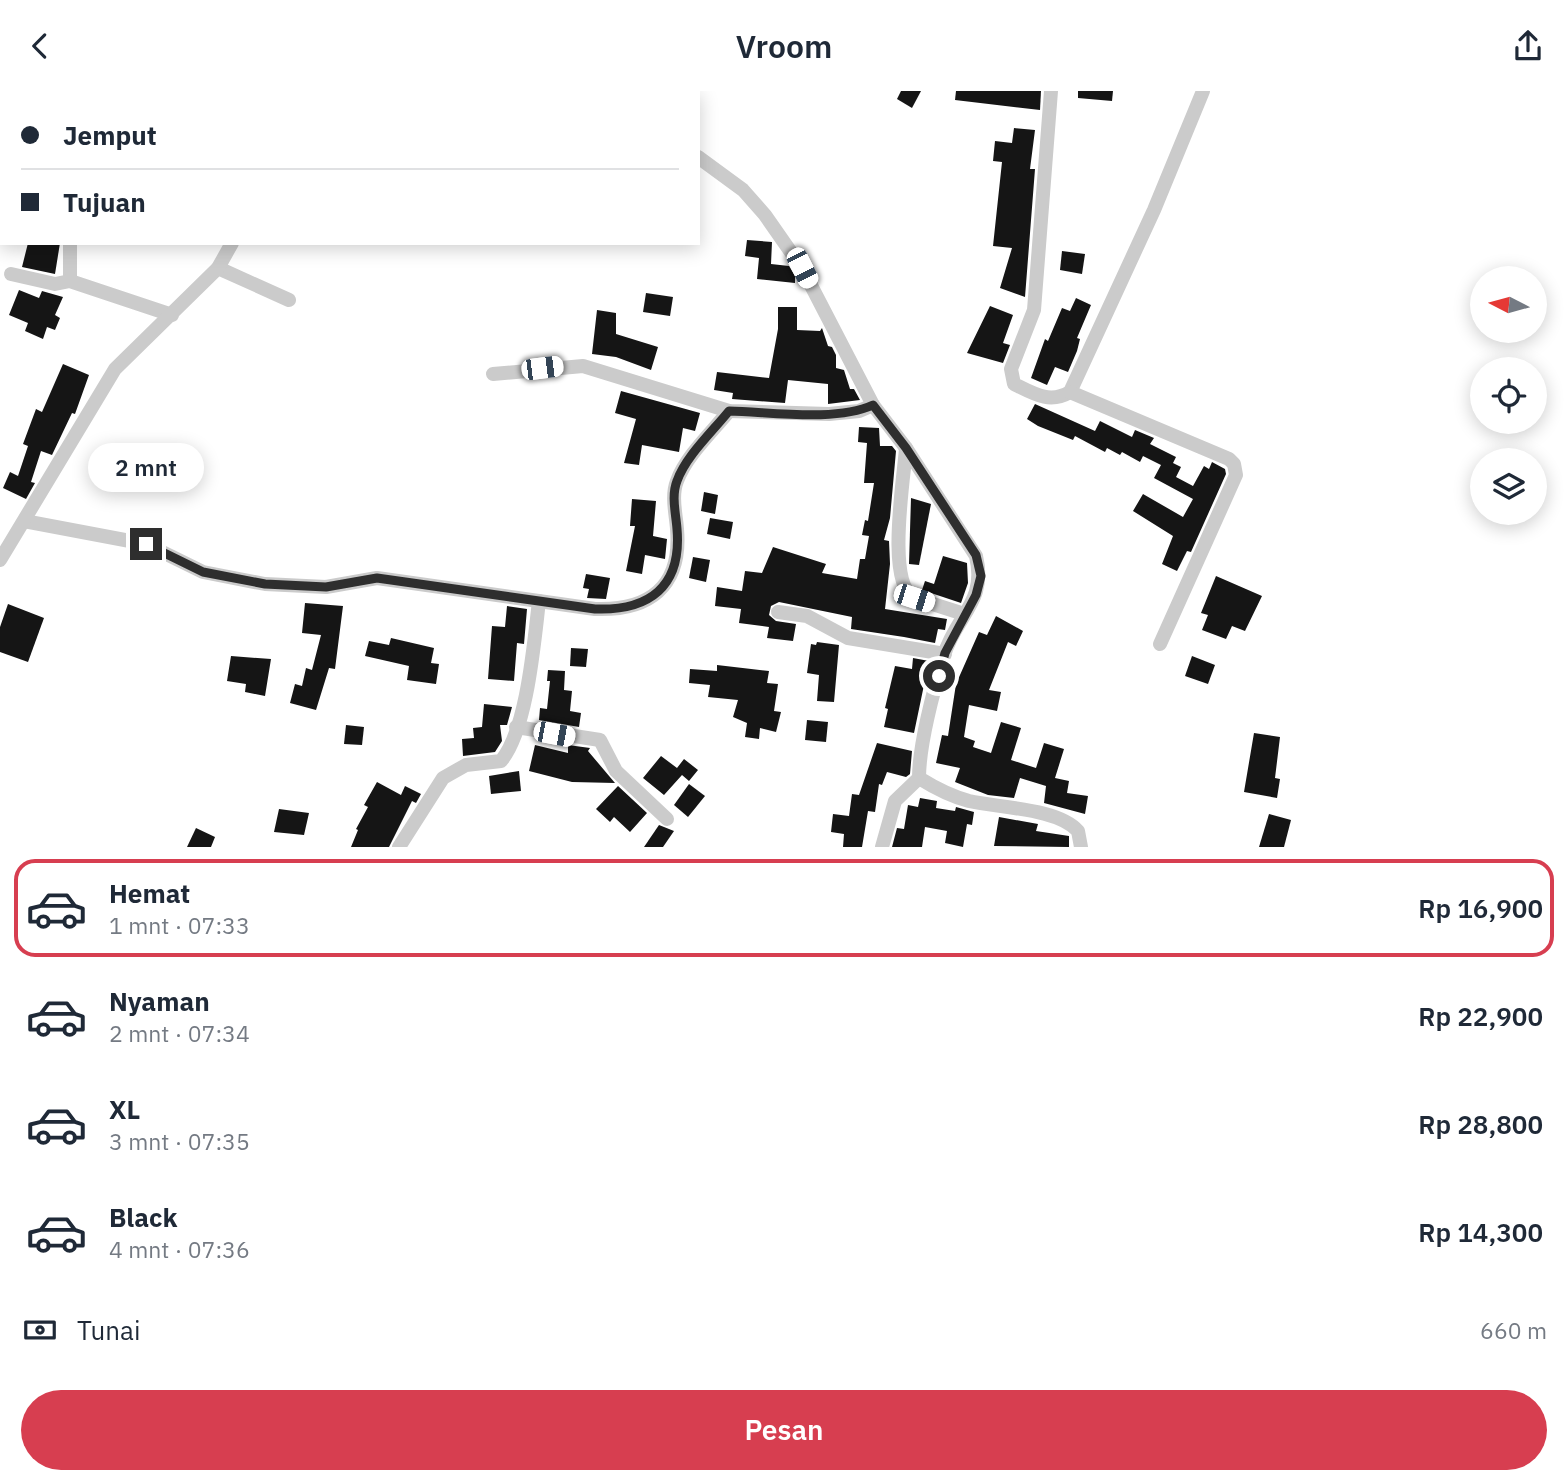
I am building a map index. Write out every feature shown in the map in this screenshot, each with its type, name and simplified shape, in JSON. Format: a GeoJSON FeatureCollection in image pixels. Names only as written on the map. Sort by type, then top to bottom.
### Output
{"type":"FeatureCollection","features":[{"type":"Feature","properties":{"kind":"street"},"geometry":{"type":"LineString","coordinates":[[1051,91],[1034,310],[1011,369],[1014,384],[1037,396],[1059,399],[1070,392],[1154,210],[1203,91]]}},
{"type":"Feature","properties":{"kind":"street"},"geometry":{"type":"LineString","coordinates":[[700,158],[743,190],[765,215],[802,268],[873,405],[906,448],[976,555],[981,576],[976,595],[945,653],[919,778],[895,801],[882,847]]}},
{"type":"Feature","properties":{"kind":"street"},"geometry":{"type":"LineString","coordinates":[[70,245],[70,281]]}},
{"type":"Feature","properties":{"kind":"street"},"geometry":{"type":"LineString","coordinates":[[0,560],[115,369],[218,268],[231,245]]}},
{"type":"Feature","properties":{"kind":"street"},"geometry":{"type":"LineString","coordinates":[[218,268],[289,300]]}},
{"type":"Feature","properties":{"kind":"street"},"geometry":{"type":"LineString","coordinates":[[12,274],[55,284],[70,281],[173,315]]}},
{"type":"Feature","properties":{"kind":"street"},"geometry":{"type":"LineString","coordinates":[[493,374],[583,366],[729,411],[829,414],[859,411],[873,405]]}},
{"type":"Feature","properties":{"kind":"street"},"geometry":{"type":"LineString","coordinates":[[1070,392],[1229,459],[1236,468],[1236,475],[1160,644]]}},
{"type":"Feature","properties":{"kind":"street"},"geometry":{"type":"LineString","coordinates":[[24,521],[146,544],[203,572],[232,579],[326,587],[377,578],[622,610],[657,592],[673,575],[678,555],[675,484],[681,471],[729,411]]}},
{"type":"Feature","properties":{"kind":"street"},"geometry":{"type":"LineString","coordinates":[[906,448],[899,534],[901,583],[906,594],[914,598],[964,614]]}},
{"type":"Feature","properties":{"kind":"street"},"geometry":{"type":"LineString","coordinates":[[399,847],[443,778],[466,765],[501,761],[511,749],[530,675],[539,601]]}},
{"type":"Feature","properties":{"kind":"street"},"geometry":{"type":"LineString","coordinates":[[778,612],[807,616],[848,638],[945,653]]}},
{"type":"Feature","properties":{"kind":"street"},"geometry":{"type":"LineString","coordinates":[[516,727],[600,740],[616,771],[667,819]]}},
{"type":"Feature","properties":{"kind":"street"},"geometry":{"type":"LineString","coordinates":[[919,778],[937,790],[968,801],[1061,818],[1078,831],[1082,847]]}},
{"type":"Feature","properties":{"kind":"building"},"geometry":{"type":"Polygon","coordinates":[[[901,91],[921,91],[912,108],[897,99],[901,91]]]}},
{"type":"Feature","properties":{"kind":"building"},"geometry":{"type":"Polygon","coordinates":[[[956,91],[1041,91],[1040,110],[955,100],[956,91]]]}},
{"type":"Feature","properties":{"kind":"building"},"geometry":{"type":"Polygon","coordinates":[[[1078,91],[1113,91],[1112,101],[1078,98],[1078,91]]]}},
{"type":"Feature","properties":{"kind":"building"},"geometry":{"type":"Polygon","coordinates":[[[1014,128],[1035,130],[1030,169],[1035,169],[1025,297],[1000,288],[1012,248],[993,246],[1002,162],[993,161],[995,141],[1012,143],[1014,128]]]}},
{"type":"Feature","properties":{"kind":"building"},"geometry":{"type":"Polygon","coordinates":[[[747,240],[772,242],[771,264],[789,266],[795,276],[795,283],[757,279],[759,258],[745,256],[747,240]]]}},
{"type":"Feature","properties":{"kind":"building"},"geometry":{"type":"Polygon","coordinates":[[[28,245],[60,245],[55,274],[22,267],[28,245]]]}},
{"type":"Feature","properties":{"kind":"building"},"geometry":{"type":"Polygon","coordinates":[[[1062,251],[1085,254],[1082,274],[1060,270],[1062,251]]]}},
{"type":"Feature","properties":{"kind":"building"},"geometry":{"type":"Polygon","coordinates":[[[19,290],[39,298],[42,291],[63,297],[55,315],[60,318],[55,330],[47,327],[43,339],[25,331],[28,323],[9,315],[19,290]]]}},
{"type":"Feature","properties":{"kind":"building"},"geometry":{"type":"Polygon","coordinates":[[[646,293],[673,297],[670,316],[643,312],[646,293]]]}},
{"type":"Feature","properties":{"kind":"building"},"geometry":{"type":"Polygon","coordinates":[[[1076,298],[1091,305],[1077,338],[1080,339],[1077,351],[1068,372],[1055,367],[1047,385],[1031,378],[1045,339],[1048,341],[1062,308],[1070,311],[1076,298]]]}},
{"type":"Feature","properties":{"kind":"building"},"geometry":{"type":"Polygon","coordinates":[[[990,306],[1013,315],[1003,343],[1010,345],[1003,363],[967,353],[990,306]]]}},
{"type":"Feature","properties":{"kind":"building"},"geometry":{"type":"Polygon","coordinates":[[[778,307],[797,307],[797,330],[820,331],[822,328],[828,346],[832,347],[836,355],[836,368],[844,370],[850,389],[854,389],[860,400],[828,404],[828,384],[788,380],[785,403],[732,399],[733,393],[714,390],[717,372],[769,378],[778,329],[778,307]]]}},
{"type":"Feature","properties":{"kind":"building"},"geometry":{"type":"Polygon","coordinates":[[[597,310],[616,313],[616,334],[658,347],[651,370],[616,357],[592,354],[597,310]]]}},
{"type":"Feature","properties":{"kind":"building"},"geometry":{"type":"Polygon","coordinates":[[[63,364],[89,375],[75,414],[72,413],[52,455],[41,451],[31,482],[35,483],[26,499],[3,488],[10,472],[18,476],[28,446],[23,444],[36,409],[42,412],[63,364]]]}},
{"type":"Feature","properties":{"kind":"building"},"geometry":{"type":"Polygon","coordinates":[[[621,391],[700,413],[695,431],[683,428],[679,452],[642,445],[639,465],[624,463],[636,419],[615,413],[621,391]]]}},
{"type":"Feature","properties":{"kind":"building"},"geometry":{"type":"Polygon","coordinates":[[[1035,404],[1095,431],[1100,421],[1132,437],[1135,430],[1154,438],[1150,444],[1176,457],[1173,463],[1181,467],[1176,477],[1193,486],[1204,466],[1209,469],[1212,462],[1225,469],[1226,474],[1191,552],[1187,551],[1177,571],[1162,564],[1173,536],[1133,511],[1143,494],[1183,517],[1193,499],[1154,478],[1161,465],[1143,456],[1140,462],[1122,452],[1120,455],[1107,448],[1105,452],[1075,436],[1073,440],[1038,426],[1027,419],[1035,404]]]}},
{"type":"Feature","properties":{"kind":"building"},"geometry":{"type":"Polygon","coordinates":[[[859,427],[879,428],[880,446],[892,446],[896,451],[890,518],[884,540],[889,541],[890,564],[885,609],[947,619],[945,630],[938,629],[935,643],[851,629],[852,617],[779,602],[771,606],[769,615],[776,621],[796,624],[793,641],[767,638],[769,627],[739,623],[741,609],[715,606],[717,587],[742,591],[745,571],[762,573],[773,547],[826,564],[822,573],[857,579],[860,559],[865,559],[869,536],[862,535],[865,520],[868,521],[874,483],[864,483],[867,443],[858,442],[859,427]]]}},
{"type":"Feature","properties":{"kind":"building"},"geometry":{"type":"Polygon","coordinates":[[[704,492],[718,495],[715,514],[701,511],[704,492]]]}},
{"type":"Feature","properties":{"kind":"building"},"geometry":{"type":"Polygon","coordinates":[[[911,498],[931,504],[919,565],[909,564],[911,498]]]}},
{"type":"Feature","properties":{"kind":"building"},"geometry":{"type":"Polygon","coordinates":[[[632,499],[656,501],[653,536],[667,539],[665,559],[645,555],[642,574],[626,571],[635,526],[630,526],[632,499]]]}},
{"type":"Feature","properties":{"kind":"building"},"geometry":{"type":"Polygon","coordinates":[[[710,518],[733,522],[730,539],[707,534],[710,518]]]}},
{"type":"Feature","properties":{"kind":"building"},"geometry":{"type":"Polygon","coordinates":[[[943,556],[967,563],[968,583],[961,603],[922,590],[925,581],[934,584],[943,556]]]}},
{"type":"Feature","properties":{"kind":"building"},"geometry":{"type":"Polygon","coordinates":[[[693,557],[710,560],[706,582],[689,578],[693,557]]]}},
{"type":"Feature","properties":{"kind":"building"},"geometry":{"type":"Polygon","coordinates":[[[586,574],[610,578],[606,599],[587,598],[589,589],[583,588],[586,574]]]}},
{"type":"Feature","properties":{"kind":"building"},"geometry":{"type":"Polygon","coordinates":[[[1216,576],[1262,596],[1245,631],[1232,626],[1226,639],[1202,630],[1208,615],[1201,613],[1216,576]]]}},
{"type":"Feature","properties":{"kind":"building"},"geometry":{"type":"Polygon","coordinates":[[[305,603],[343,606],[335,669],[329,668],[316,710],[290,703],[295,684],[302,686],[306,668],[312,670],[321,635],[302,633],[305,603]]]}},
{"type":"Feature","properties":{"kind":"building"},"geometry":{"type":"Polygon","coordinates":[[[8,604],[44,618],[28,662],[0,652],[0,627],[8,604]]]}},
{"type":"Feature","properties":{"kind":"building"},"geometry":{"type":"Polygon","coordinates":[[[507,606],[527,609],[524,644],[517,643],[514,681],[488,679],[492,626],[505,627],[507,606]]]}},
{"type":"Feature","properties":{"kind":"building"},"geometry":{"type":"Polygon","coordinates":[[[996,616],[1023,631],[1016,646],[1008,642],[989,690],[1001,692],[997,711],[969,705],[964,737],[975,741],[973,747],[991,753],[1001,722],[1021,728],[1011,760],[1036,768],[1044,743],[1064,749],[1055,778],[1069,781],[1067,793],[1088,796],[1085,814],[1044,803],[1046,786],[1020,778],[1014,798],[988,795],[955,782],[960,768],[936,763],[942,735],[948,736],[956,684],[979,632],[987,635],[996,616]]]}},
{"type":"Feature","properties":{"kind":"building"},"geometry":{"type":"Polygon","coordinates":[[[391,638],[434,648],[431,663],[439,664],[436,684],[407,680],[409,666],[365,656],[369,641],[389,645],[391,638]]]}},
{"type":"Feature","properties":{"kind":"building"},"geometry":{"type":"Polygon","coordinates":[[[817,642],[839,645],[834,702],[817,701],[819,675],[807,673],[811,644],[816,645],[817,642]]]}},
{"type":"Feature","properties":{"kind":"building"},"geometry":{"type":"Polygon","coordinates":[[[571,648],[588,649],[586,667],[570,666],[571,648]]]}},
{"type":"Feature","properties":{"kind":"building"},"geometry":{"type":"Polygon","coordinates":[[[231,656],[271,659],[265,696],[245,692],[246,684],[227,681],[231,656]]]}},
{"type":"Feature","properties":{"kind":"building"},"geometry":{"type":"Polygon","coordinates":[[[1192,656],[1215,665],[1208,684],[1185,676],[1192,656]]]}},
{"type":"Feature","properties":{"kind":"building"},"geometry":{"type":"Polygon","coordinates":[[[913,658],[929,661],[914,733],[884,727],[888,709],[885,708],[895,666],[912,669],[913,658]]]}},
{"type":"Feature","properties":{"kind":"building"},"geometry":{"type":"Polygon","coordinates":[[[717,665],[769,671],[767,683],[778,684],[774,711],[781,712],[776,732],[760,728],[759,739],[745,737],[747,723],[733,717],[738,700],[708,697],[710,685],[689,683],[690,669],[717,671],[717,665]]]}},
{"type":"Feature","properties":{"kind":"building"},"geometry":{"type":"Polygon","coordinates":[[[548,670],[565,671],[564,690],[572,691],[570,711],[581,713],[579,727],[539,720],[540,708],[547,709],[550,681],[547,681],[548,670]]]}},
{"type":"Feature","properties":{"kind":"building"},"geometry":{"type":"Polygon","coordinates":[[[484,704],[512,707],[507,725],[500,725],[502,741],[495,752],[463,756],[462,739],[474,738],[473,728],[482,727],[484,704]]]}},
{"type":"Feature","properties":{"kind":"building"},"geometry":{"type":"Polygon","coordinates":[[[807,720],[828,722],[826,742],[805,740],[807,720]]]}},
{"type":"Feature","properties":{"kind":"building"},"geometry":{"type":"Polygon","coordinates":[[[346,725],[364,727],[362,745],[344,744],[346,725]]]}},
{"type":"Feature","properties":{"kind":"building"},"geometry":{"type":"Polygon","coordinates":[[[1254,733],[1280,737],[1275,778],[1280,779],[1277,798],[1244,792],[1254,733]]]}},
{"type":"Feature","properties":{"kind":"building"},"geometry":{"type":"Polygon","coordinates":[[[877,743],[912,751],[910,774],[906,777],[887,772],[882,785],[879,784],[875,812],[868,811],[862,847],[843,847],[844,834],[831,832],[833,814],[849,816],[852,794],[859,795],[877,743]]]}},
{"type":"Feature","properties":{"kind":"building"},"geometry":{"type":"Polygon","coordinates":[[[535,745],[568,753],[568,745],[590,748],[588,751],[615,783],[572,782],[529,771],[535,745]]]}},
{"type":"Feature","properties":{"kind":"building"},"geometry":{"type":"Polygon","coordinates":[[[661,756],[677,768],[684,759],[698,770],[689,781],[682,775],[664,795],[643,778],[661,756]]]}},
{"type":"Feature","properties":{"kind":"building"},"geometry":{"type":"Polygon","coordinates":[[[519,771],[521,791],[491,794],[489,776],[519,771]]]}},
{"type":"Feature","properties":{"kind":"building"},"geometry":{"type":"Polygon","coordinates":[[[377,782],[401,795],[405,786],[421,794],[416,803],[412,801],[389,847],[351,847],[358,830],[356,829],[368,807],[364,805],[377,782]]]}},
{"type":"Feature","properties":{"kind":"building"},"geometry":{"type":"Polygon","coordinates":[[[689,784],[705,796],[688,817],[674,805],[689,784]]]}},
{"type":"Feature","properties":{"kind":"building"},"geometry":{"type":"Polygon","coordinates":[[[618,786],[647,813],[630,832],[614,817],[610,822],[596,809],[618,786]]]}},
{"type":"Feature","properties":{"kind":"building"},"geometry":{"type":"Polygon","coordinates":[[[920,798],[937,801],[936,808],[955,811],[956,807],[974,812],[972,825],[967,824],[963,847],[945,843],[947,831],[925,827],[922,847],[892,847],[897,828],[904,829],[908,805],[918,807],[920,798]]]}},
{"type":"Feature","properties":{"kind":"building"},"geometry":{"type":"Polygon","coordinates":[[[279,809],[309,813],[304,835],[274,832],[279,809]]]}},
{"type":"Feature","properties":{"kind":"building"},"geometry":{"type":"Polygon","coordinates":[[[1269,814],[1291,820],[1284,847],[1259,847],[1269,814]]]}},
{"type":"Feature","properties":{"kind":"building"},"geometry":{"type":"Polygon","coordinates":[[[999,817],[1038,824],[1036,831],[1069,836],[1069,847],[994,846],[999,817]]]}},
{"type":"Feature","properties":{"kind":"building"},"geometry":{"type":"Polygon","coordinates":[[[659,825],[674,831],[663,847],[644,847],[659,825]]]}},
{"type":"Feature","properties":{"kind":"building"},"geometry":{"type":"Polygon","coordinates":[[[196,828],[215,837],[211,847],[187,847],[196,828]]]}},
{"type":"Feature","properties":{"kind":"route"},"geometry":{"type":"LineString","coordinates":[[146,544],[172,554],[203,572],[265,584],[326,587],[377,578],[595,609],[622,610],[657,592],[673,575],[678,555],[675,484],[681,471],[729,411],[829,414],[859,411],[873,405],[906,448],[976,555],[981,576],[976,595],[945,653],[939,676]]}}]}
